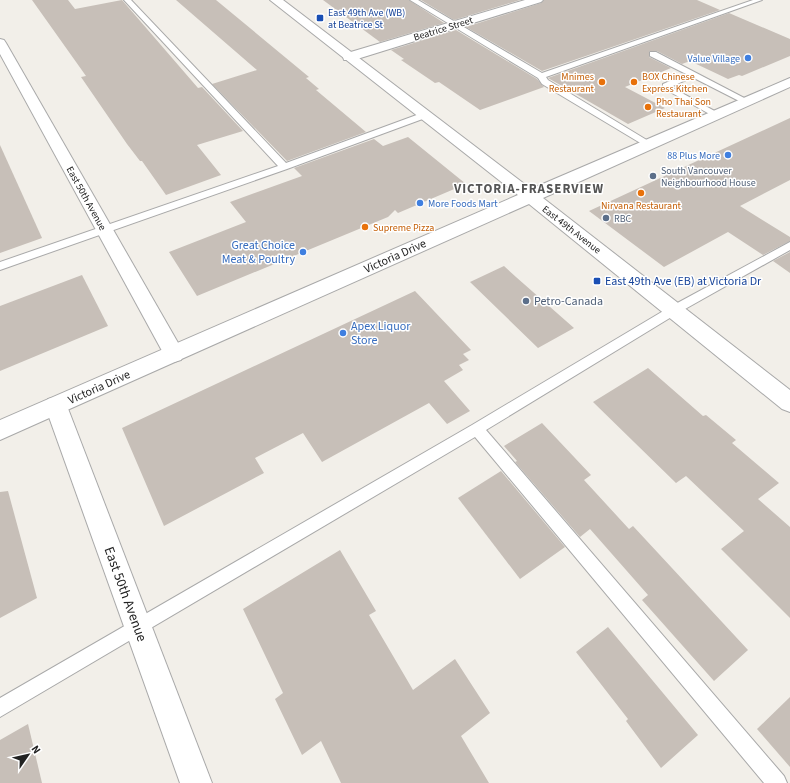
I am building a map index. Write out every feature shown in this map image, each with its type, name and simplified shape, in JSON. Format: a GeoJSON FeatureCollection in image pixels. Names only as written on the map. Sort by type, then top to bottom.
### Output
{"type":"FeatureCollection","features":[{"type":"Feature","properties":{"kind":"street","name":"East 49th Avenue"},"geometry":{"type":"LineString","coordinates":[[276,0],[530,197],[790,403]]}},
{"type":"Feature","properties":{"kind":"street","name":"Beatrice Street"},"geometry":{"type":"LineString","coordinates":[[349,56],[537,0]]}},
{"type":"Feature","properties":{"kind":"street","name":"East 50th Avenue"},"geometry":{"type":"LineString","coordinates":[[0,42],[174,354]]}},
{"type":"Feature","properties":{"kind":"street","name":"Victoria Drive"},"geometry":{"type":"LineString","coordinates":[[0,430],[790,82]]}},
{"type":"Feature","properties":{"kind":"street","name":"East 50th Avenue"},"geometry":{"type":"LineString","coordinates":[[56,406],[196,783]]}},
{"type":"Feature","properties":{"kind":"lane"},"geometry":{"type":"LineString","coordinates":[[127,0],[284,167]]}},
{"type":"Feature","properties":{"kind":"lane"},"geometry":{"type":"LineString","coordinates":[[413,0],[541,76],[545,82],[647,144]]}},
{"type":"Feature","properties":{"kind":"lane"},"geometry":{"type":"LineString","coordinates":[[541,76],[759,0]]}},
{"type":"Feature","properties":{"kind":"lane"},"geometry":{"type":"LineString","coordinates":[[653,54],[746,101]]}},
{"type":"Feature","properties":{"kind":"lane"},"geometry":{"type":"LineString","coordinates":[[691,74],[666,86],[716,114]]}},
{"type":"Feature","properties":{"kind":"lane"},"geometry":{"type":"LineString","coordinates":[[0,266],[284,167],[425,115]]}},
{"type":"Feature","properties":{"kind":"lane"},"geometry":{"type":"LineString","coordinates":[[0,708],[478,429],[674,310],[790,245]]}},
{"type":"Feature","properties":{"kind":"lane"},"geometry":{"type":"LineString","coordinates":[[478,429],[777,783]]}},
{"type":"Feature","properties":{"kind":"building"},"geometry":{"type":"Polygon","coordinates":[[[32,0],[68,0],[75,9],[122,0],[198,88],[202,87],[243,131],[197,145],[221,175],[166,195],[142,161],[140,161],[127,144],[81,77],[86,76],[32,0]]]}},
{"type":"Feature","properties":{"kind":"building"},"geometry":{"type":"Polygon","coordinates":[[[176,0],[216,0],[309,77],[306,78],[319,89],[316,90],[366,132],[287,161],[212,84],[257,70],[176,0]]]}},
{"type":"Feature","properties":{"kind":"building"},"geometry":{"type":"Polygon","coordinates":[[[323,0],[409,0],[444,23],[380,42],[323,0]]]}},
{"type":"Feature","properties":{"kind":"building"},"geometry":{"type":"Polygon","coordinates":[[[421,0],[520,0],[454,20],[421,0]]]}},
{"type":"Feature","properties":{"kind":"building"},"geometry":{"type":"Polygon","coordinates":[[[544,0],[697,0],[720,10],[542,71],[466,27],[541,3],[544,0]]]}},
{"type":"Feature","properties":{"kind":"building"},"geometry":{"type":"Polygon","coordinates":[[[729,13],[790,39],[790,56],[742,76],[739,75],[728,79],[690,61],[682,64],[657,51],[649,51],[649,57],[671,68],[625,87],[665,108],[628,124],[548,78],[729,13]]]}},
{"type":"Feature","properties":{"kind":"building"},"geometry":{"type":"Polygon","coordinates":[[[456,30],[537,79],[544,87],[480,110],[439,82],[435,83],[401,60],[404,59],[391,50],[456,30]]]}},
{"type":"Feature","properties":{"kind":"building"},"geometry":{"type":"Polygon","coordinates":[[[790,118],[790,180],[740,206],[790,237],[790,241],[763,255],[728,232],[664,267],[589,211],[790,118]]]}},
{"type":"Feature","properties":{"kind":"building"},"geometry":{"type":"Polygon","coordinates":[[[408,137],[466,184],[398,213],[395,210],[388,217],[197,296],[169,252],[246,222],[230,202],[302,176],[294,168],[374,139],[383,146],[408,137]]]}},
{"type":"Feature","properties":{"kind":"building"},"geometry":{"type":"Polygon","coordinates":[[[0,145],[42,238],[0,253],[0,145]]]}},
{"type":"Feature","properties":{"kind":"building"},"geometry":{"type":"Polygon","coordinates":[[[790,252],[790,273],[773,261],[790,252]]]}},
{"type":"Feature","properties":{"kind":"building"},"geometry":{"type":"Polygon","coordinates":[[[504,266],[574,328],[538,348],[470,282],[504,266]]]}},
{"type":"Feature","properties":{"kind":"building"},"geometry":{"type":"Polygon","coordinates":[[[82,275],[108,326],[0,371],[0,306],[82,275]]]}},
{"type":"Feature","properties":{"kind":"building"},"geometry":{"type":"Polygon","coordinates":[[[415,291],[471,350],[463,354],[469,360],[459,365],[463,370],[444,381],[470,411],[447,424],[429,403],[322,462],[303,433],[255,458],[264,473],[164,526],[122,428],[415,291]]]}},
{"type":"Feature","properties":{"kind":"building"},"geometry":{"type":"Polygon","coordinates":[[[648,368],[703,416],[706,415],[736,440],[732,443],[779,483],[758,499],[790,527],[790,618],[721,549],[744,531],[686,476],[676,483],[593,402],[648,368]]]}},
{"type":"Feature","properties":{"kind":"building"},"geometry":{"type":"Polygon","coordinates":[[[542,423],[591,475],[584,480],[629,529],[633,526],[748,650],[714,681],[642,600],[648,595],[590,529],[580,537],[515,462],[517,461],[504,446],[542,423]]]}},
{"type":"Feature","properties":{"kind":"building"},"geometry":{"type":"Polygon","coordinates":[[[501,471],[565,547],[520,579],[458,498],[501,471]]]}},
{"type":"Feature","properties":{"kind":"building"},"geometry":{"type":"Polygon","coordinates":[[[8,491],[37,598],[0,618],[0,492],[8,491]]]}},
{"type":"Feature","properties":{"kind":"building"},"geometry":{"type":"Polygon","coordinates":[[[340,550],[376,611],[369,615],[413,690],[455,659],[490,713],[461,736],[489,783],[341,783],[321,741],[302,755],[275,699],[283,693],[243,609],[340,550]]]}},
{"type":"Feature","properties":{"kind":"building"},"geometry":{"type":"Polygon","coordinates":[[[608,627],[698,735],[661,768],[626,721],[628,719],[576,652],[608,627]]]}},
{"type":"Feature","properties":{"kind":"building"},"geometry":{"type":"Polygon","coordinates":[[[790,697],[790,767],[757,729],[790,697]]]}},
{"type":"Feature","properties":{"kind":"building"},"geometry":{"type":"Polygon","coordinates":[[[28,724],[42,783],[0,783],[0,740],[28,724]]]}},
{"type":"Feature","properties":{"kind":"place","name":"East 49th Ave (WB) at Beatrice St"},"geometry":{"type":"Point","coordinates":[320,18]}},
{"type":"Feature","properties":{"kind":"place","name":"Value Village"},"geometry":{"type":"Point","coordinates":[748,58]}},
{"type":"Feature","properties":{"kind":"place","name":"Mnimes Restaurant"},"geometry":{"type":"Point","coordinates":[602,82]}},
{"type":"Feature","properties":{"kind":"place","name":"BOX Chinese Express Kitchen"},"geometry":{"type":"Point","coordinates":[634,82]}},
{"type":"Feature","properties":{"kind":"place","name":"Pho Thai Son Restaurant"},"geometry":{"type":"Point","coordinates":[648,107]}},
{"type":"Feature","properties":{"kind":"place","name":"88 Plus More"},"geometry":{"type":"Point","coordinates":[728,155]}},
{"type":"Feature","properties":{"kind":"place","name":"South Vancouver Neighbourhood House"},"geometry":{"type":"Point","coordinates":[653,176]}},
{"type":"Feature","properties":{"kind":"place","name":"Nirvana Restaurant"},"geometry":{"type":"Point","coordinates":[641,193]}},
{"type":"Feature","properties":{"kind":"place","name":"More Foods Mart"},"geometry":{"type":"Point","coordinates":[420,203]}},
{"type":"Feature","properties":{"kind":"place","name":"RBC"},"geometry":{"type":"Point","coordinates":[606,218]}},
{"type":"Feature","properties":{"kind":"place","name":"Supreme Pizza"},"geometry":{"type":"Point","coordinates":[365,227]}},
{"type":"Feature","properties":{"kind":"place","name":"Great Choice Meat & Poultry"},"geometry":{"type":"Point","coordinates":[303,252]}},
{"type":"Feature","properties":{"kind":"place","name":"East 49th Ave (EB) at Victoria Dr"},"geometry":{"type":"Point","coordinates":[597,281]}},
{"type":"Feature","properties":{"kind":"place","name":"Petro-Canada"},"geometry":{"type":"Point","coordinates":[526,301]}},
{"type":"Feature","properties":{"kind":"place","name":"Apex Liquor Store"},"geometry":{"type":"Point","coordinates":[343,333]}},
{"type":"Feature","properties":{"kind":"district","name":"VICTORIA-FRASERVIEW"},"geometry":{"type":"Point","coordinates":[529,188]}}]}
